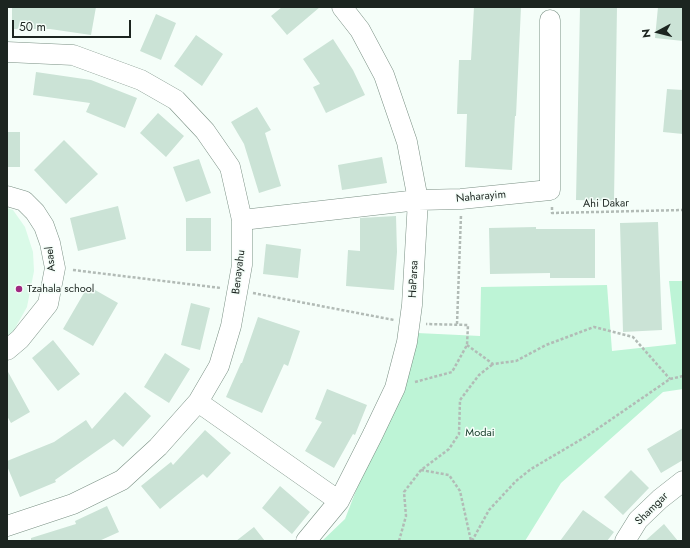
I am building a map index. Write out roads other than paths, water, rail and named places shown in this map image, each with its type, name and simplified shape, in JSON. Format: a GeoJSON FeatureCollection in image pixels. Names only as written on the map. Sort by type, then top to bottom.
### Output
{"type":"FeatureCollection","features":[{"type":"Feature","properties":{"kind":"street","name":"HaParsa"},"geometry":{"type":"LineString","coordinates":[[306,541],[339,501],[395,388],[407,342],[412,305],[418,200],[407,142],[384,75],[360,30],[342,7]]}},
{"type":"Feature","properties":{"kind":"street","name":"Naharayim"},"geometry":{"type":"LineString","coordinates":[[242,220],[418,200],[461,199],[550,190],[550,20]]}},
{"type":"Feature","properties":{"kind":"street","name":"Benayahu"},"geometry":{"type":"LineString","coordinates":[[7,52],[73,55],[141,80],[176,100],[205,131],[230,167],[242,220],[242,266],[231,326],[219,366],[198,402],[158,447],[122,480],[73,504],[7,526]]}},
{"type":"Feature","properties":{"kind":"street","name":"Asael"},"geometry":{"type":"LineString","coordinates":[[7,196],[24,201],[35,212],[44,226],[50,243],[55,268],[48,304],[20,339],[7,350]]}},
{"type":"Feature","properties":{"kind":"street"},"geometry":{"type":"LineString","coordinates":[[198,402],[339,501]]}},
{"type":"Feature","properties":{"kind":"street","name":"Shamgar"},"geometry":{"type":"LineString","coordinates":[[625,541],[638,520],[660,499],[683,481]]}},
{"type":"Feature","properties":{"kind":"place","name":"Tzahala school"},"geometry":{"type":"Point","coordinates":[19,289]}},
{"type":"Feature","properties":{"kind":"park label","name":"Modai"},"geometry":{"type":"Point","coordinates":[480,433]}}]}
